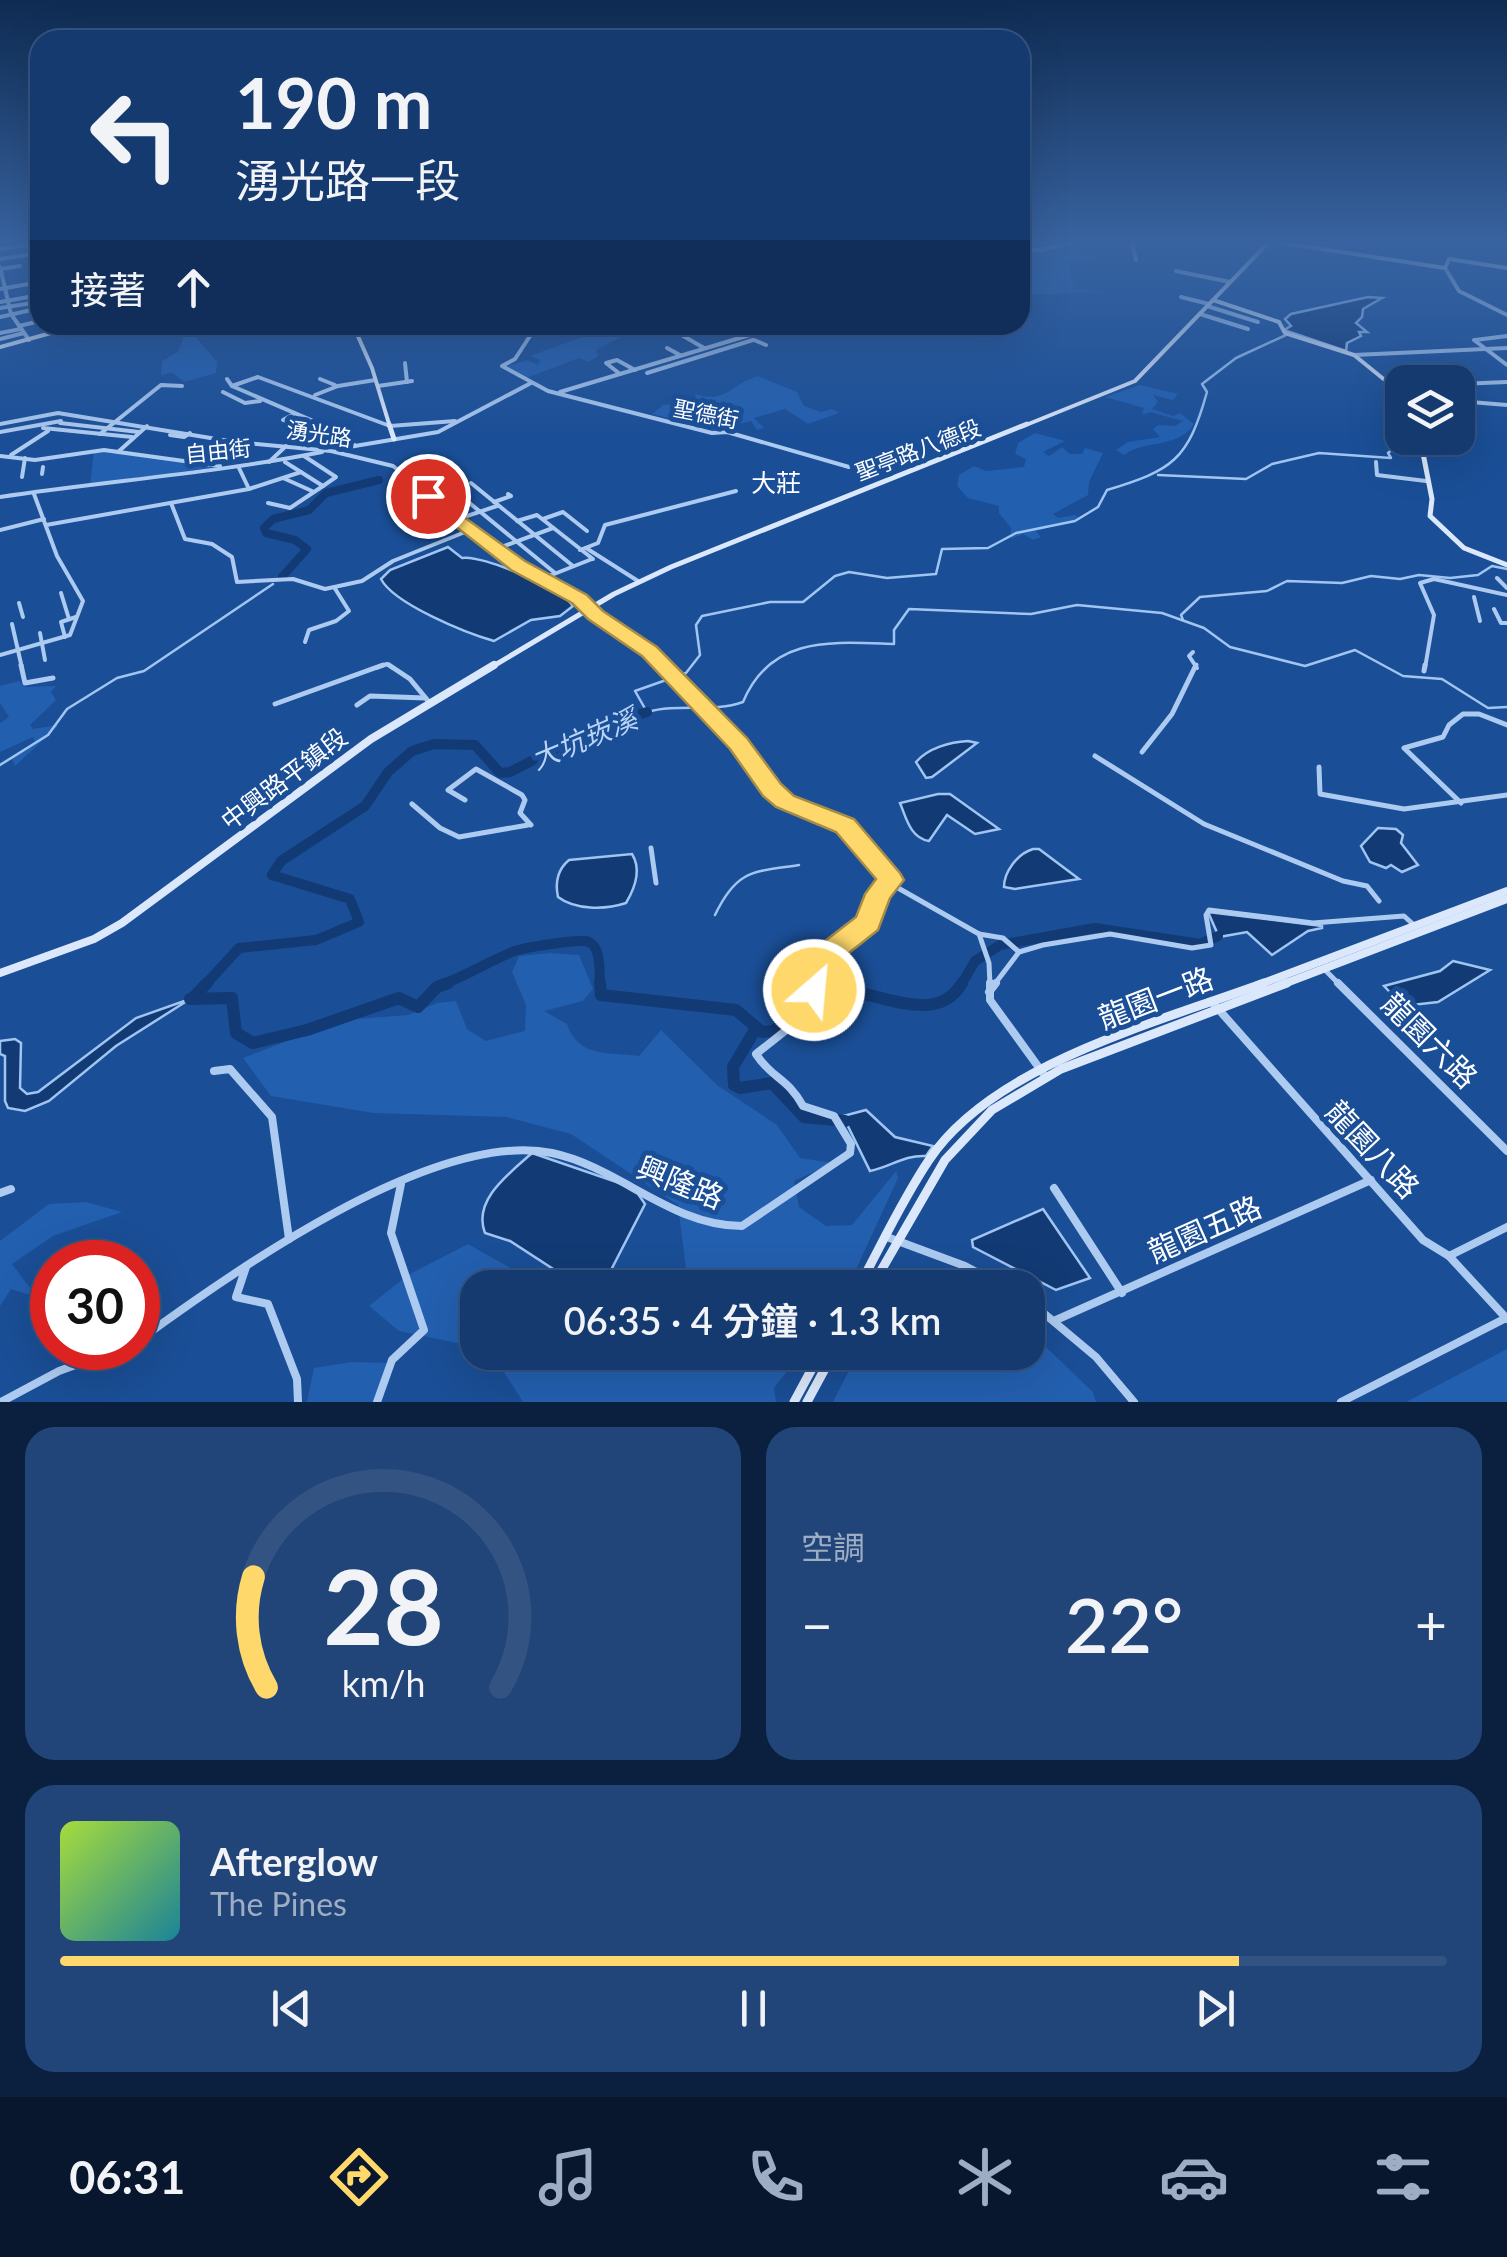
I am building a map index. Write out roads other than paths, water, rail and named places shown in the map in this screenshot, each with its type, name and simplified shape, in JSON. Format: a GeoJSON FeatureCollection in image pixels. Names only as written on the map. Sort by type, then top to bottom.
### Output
{"type":"FeatureCollection","features":[{"type":"Feature","properties":{"kind":"street"},"geometry":{"type":"LineString","coordinates":[[10,308],[24,333]]}},
{"type":"Feature","properties":{"kind":"street","name":"聖亭路八德段"},"geometry":{"type":"LineString","coordinates":[[589,608],[638,582],[1132,383],[1205,308]]}},
{"type":"Feature","properties":{"kind":"street"},"geometry":{"type":"LineString","coordinates":[[1229,308],[1278,322],[1285,333],[1354,355],[1506,349]]}},
{"type":"Feature","properties":{"kind":"street"},"geometry":{"type":"LineString","coordinates":[[1208,316],[1218,310],[1258,322]]}},
{"type":"Feature","properties":{"kind":"street"},"geometry":{"type":"LineString","coordinates":[[1200,314],[1248,328]]}},
{"type":"Feature","properties":{"kind":"street"},"geometry":{"type":"LineString","coordinates":[[1227,322],[1240,316]]}},
{"type":"Feature","properties":{"kind":"street"},"geometry":{"type":"LineString","coordinates":[[24,333],[30,328]]}},
{"type":"Feature","properties":{"kind":"street"},"geometry":{"type":"LineString","coordinates":[[0,341],[30,332]]}},
{"type":"Feature","properties":{"kind":"street"},"geometry":{"type":"LineString","coordinates":[[0,341],[30,333]]}},
{"type":"Feature","properties":{"kind":"street"},"geometry":{"type":"LineString","coordinates":[[358,335],[394,439]]}},
{"type":"Feature","properties":{"kind":"street"},"geometry":{"type":"LineString","coordinates":[[529,335],[515,360],[502,366],[531,383]]}},
{"type":"Feature","properties":{"kind":"street"},"geometry":{"type":"LineString","coordinates":[[682,335],[719,357]]}},
{"type":"Feature","properties":{"kind":"street"},"geometry":{"type":"LineString","coordinates":[[749,335],[766,345]]}},
{"type":"Feature","properties":{"kind":"street"},"geometry":{"type":"LineString","coordinates":[[647,373],[756,335]]}},
{"type":"Feature","properties":{"kind":"street"},"geometry":{"type":"LineString","coordinates":[[1507,336],[1474,340],[1507,364]]}},
{"type":"Feature","properties":{"kind":"street"},"geometry":{"type":"LineString","coordinates":[[557,393],[704,348],[754,337]]}},
{"type":"Feature","properties":{"kind":"street"},"geometry":{"type":"LineString","coordinates":[[668,348],[700,366]]}},
{"type":"Feature","properties":{"kind":"street"},"geometry":{"type":"LineString","coordinates":[[1354,355],[1385,383]]}},
{"type":"Feature","properties":{"kind":"street"},"geometry":{"type":"LineString","coordinates":[[620,374],[605,364],[617,360],[634,370]]}},
{"type":"Feature","properties":{"kind":"street"},"geometry":{"type":"LineString","coordinates":[[312,396],[338,386],[409,382],[405,363]]}},
{"type":"Feature","properties":{"kind":"street"},"geometry":{"type":"LineString","coordinates":[[232,386],[258,378],[390,426],[458,421]]}},
{"type":"Feature","properties":{"kind":"street"},"geometry":{"type":"LineString","coordinates":[[320,378],[338,386]]}},
{"type":"Feature","properties":{"kind":"street"},"geometry":{"type":"LineString","coordinates":[[227,379],[232,386],[348,436],[355,446]]}},
{"type":"Feature","properties":{"kind":"street"},"geometry":{"type":"LineString","coordinates":[[1475,383],[1507,382]]}},
{"type":"Feature","properties":{"kind":"street","name":"聖德街"},"geometry":{"type":"LineString","coordinates":[[531,383],[557,393],[712,433],[727,432],[848,467]]}},
{"type":"Feature","properties":{"kind":"street","name":"自由街"},"geometry":{"type":"LineString","coordinates":[[0,497],[133,477],[267,464],[438,432],[531,383]]}},
{"type":"Feature","properties":{"kind":"street"},"geometry":{"type":"LineString","coordinates":[[100,434],[161,385],[182,386]]}},
{"type":"Feature","properties":{"kind":"street"},"geometry":{"type":"LineString","coordinates":[[223,392],[245,403],[263,400]]}},
{"type":"Feature","properties":{"kind":"street"},"geometry":{"type":"LineString","coordinates":[[1475,402],[1507,404]]}},
{"type":"Feature","properties":{"kind":"street","name":"湧光路"},"geometry":{"type":"LineString","coordinates":[[0,424],[58,413],[331,450],[393,466],[470,530],[589,608],[668,668],[739,744],[785,802],[845,826],[891,880],[912,898],[978,934],[1003,938],[1020,952]]}},
{"type":"Feature","properties":{"kind":"street"},"geometry":{"type":"LineString","coordinates":[[292,423],[283,420],[294,414]]}},
{"type":"Feature","properties":{"kind":"street"},"geometry":{"type":"LineString","coordinates":[[9,457],[71,415]]}},
{"type":"Feature","properties":{"kind":"street"},"geometry":{"type":"LineString","coordinates":[[0,432],[61,422],[139,432]]}},
{"type":"Feature","properties":{"kind":"street"},"geometry":{"type":"LineString","coordinates":[[118,452],[147,426]]}},
{"type":"Feature","properties":{"kind":"street"},"geometry":{"type":"LineString","coordinates":[[43,428],[132,437]]}},
{"type":"Feature","properties":{"kind":"street"},"geometry":{"type":"LineString","coordinates":[[170,435],[184,437],[190,433]]}},
{"type":"Feature","properties":{"kind":"street"},"geometry":{"type":"LineString","coordinates":[[267,464],[286,446]]}},
{"type":"Feature","properties":{"kind":"street"},"geometry":{"type":"LineString","coordinates":[[0,456],[118,452],[228,468]]}},
{"type":"Feature","properties":{"kind":"street"},"geometry":{"type":"LineString","coordinates":[[1422,455],[1432,499],[1430,516],[1444,534],[1471,554],[1507,566]]}},
{"type":"Feature","properties":{"kind":"street"},"geometry":{"type":"LineString","coordinates":[[268,502],[290,508],[336,477],[304,456]]}},
{"type":"Feature","properties":{"kind":"street"},"geometry":{"type":"LineString","coordinates":[[22,477],[25,458]]}},
{"type":"Feature","properties":{"kind":"street"},"geometry":{"type":"LineString","coordinates":[[282,460],[323,486]]}},
{"type":"Feature","properties":{"kind":"street"},"geometry":{"type":"LineString","coordinates":[[1376,462],[1377,474],[1426,481]]}},
{"type":"Feature","properties":{"kind":"street"},"geometry":{"type":"LineString","coordinates":[[240,468],[248,490]]}},
{"type":"Feature","properties":{"kind":"street"},"geometry":{"type":"LineString","coordinates":[[0,530],[248,490],[301,472]]}},
{"type":"Feature","properties":{"kind":"street"},"geometry":{"type":"LineString","coordinates":[[283,478],[314,492]]}},
{"type":"Feature","properties":{"kind":"street"},"geometry":{"type":"LineString","coordinates":[[439,478],[555,573]]}},
{"type":"Feature","properties":{"kind":"street"},"geometry":{"type":"LineString","coordinates":[[472,483],[573,566]]}},
{"type":"Feature","properties":{"kind":"street"},"geometry":{"type":"LineString","coordinates":[[583,549],[603,537],[601,528],[605,525],[736,490]]}},
{"type":"Feature","properties":{"kind":"street"},"geometry":{"type":"LineString","coordinates":[[34,494],[58,556],[84,601],[68,636]]}},
{"type":"Feature","properties":{"kind":"street"},"geometry":{"type":"LineString","coordinates":[[458,519],[511,496],[508,494]]}},
{"type":"Feature","properties":{"kind":"street"},"geometry":{"type":"LineString","coordinates":[[171,503],[185,539],[212,544],[232,556],[237,582],[294,579],[314,588],[367,580],[394,562],[470,530]]}},
{"type":"Feature","properties":{"kind":"street"},"geometry":{"type":"LineString","coordinates":[[543,519],[563,512],[587,531]]}},
{"type":"Feature","properties":{"kind":"street"},"geometry":{"type":"LineString","coordinates":[[517,521],[537,515],[596,558],[638,582]]}},
{"type":"Feature","properties":{"kind":"street"},"geometry":{"type":"LineString","coordinates":[[496,549],[553,528]]}},
{"type":"Feature","properties":{"kind":"street"},"geometry":{"type":"LineString","coordinates":[[544,578],[596,558]]}},
{"type":"Feature","properties":{"kind":"street"},"geometry":{"type":"LineString","coordinates":[[1424,670],[1434,615],[1420,583],[1434,579],[1496,594],[1507,591],[1497,578]]}},
{"type":"Feature","properties":{"kind":"street"},"geometry":{"type":"LineString","coordinates":[[306,642],[309,630],[336,621],[349,611],[334,587]]}},
{"type":"Feature","properties":{"kind":"street"},"geometry":{"type":"LineString","coordinates":[[61,593],[73,618]]}},
{"type":"Feature","properties":{"kind":"street"},"geometry":{"type":"LineString","coordinates":[[1474,597],[1480,620]]}},
{"type":"Feature","properties":{"kind":"street"},"geometry":{"type":"LineString","coordinates":[[19,602],[22,617]]}},
{"type":"Feature","properties":{"kind":"street","name":"中興路平鎮段"},"geometry":{"type":"LineString","coordinates":[[0,974],[94,939],[122,923],[427,700],[589,608]]}},
{"type":"Feature","properties":{"kind":"street"},"geometry":{"type":"LineString","coordinates":[[1494,609],[1500,623],[1507,624]]}},
{"type":"Feature","properties":{"kind":"street"},"geometry":{"type":"LineString","coordinates":[[68,636],[61,622],[73,618]]}},
{"type":"Feature","properties":{"kind":"street"},"geometry":{"type":"LineString","coordinates":[[12,624],[25,684],[53,678]]}},
{"type":"Feature","properties":{"kind":"street"},"geometry":{"type":"LineString","coordinates":[[40,633],[45,660]]}},
{"type":"Feature","properties":{"kind":"street"},"geometry":{"type":"LineString","coordinates":[[0,655],[68,636]]}},
{"type":"Feature","properties":{"kind":"street"},"geometry":{"type":"LineString","coordinates":[[1142,752],[1172,714],[1197,667],[1190,656],[1194,652]]}},
{"type":"Feature","properties":{"kind":"street"},"geometry":{"type":"LineString","coordinates":[[275,704],[387,664],[410,679],[427,700]]}},
{"type":"Feature","properties":{"kind":"street"},"geometry":{"type":"LineString","coordinates":[[357,705],[370,696],[427,700]]}},
{"type":"Feature","properties":{"kind":"street"},"geometry":{"type":"LineString","coordinates":[[1460,802],[1404,748],[1443,737],[1446,728],[1467,712],[1479,712],[1507,725]]}},
{"type":"Feature","properties":{"kind":"street"},"geometry":{"type":"LineString","coordinates":[[1095,756],[1204,824],[1367,886],[1380,901]]}},
{"type":"Feature","properties":{"kind":"street"},"geometry":{"type":"LineString","coordinates":[[1319,767],[1320,794],[1404,809],[1507,795]]}},
{"type":"Feature","properties":{"kind":"street"},"geometry":{"type":"LineString","coordinates":[[412,804],[451,835],[467,836],[513,823],[531,826],[520,813],[526,800],[476,769],[448,790],[465,800]]}},
{"type":"Feature","properties":{"kind":"street"},"geometry":{"type":"LineString","coordinates":[[650,848],[656,883]]}},
{"type":"Feature","properties":{"kind":"street","name":"興隆路"},"geometry":{"type":"LineString","coordinates":[[160,1325],[289,1238],[427,1170],[495,1153],[549,1152],[704,1220],[734,1228],[850,1154],[851,1144],[834,1116],[803,1106],[791,1084],[766,1070],[756,1054],[823,1001],[814,990],[822,959],[868,923],[878,894],[891,880]]}},
{"type":"Feature","properties":{"kind":"street","name":"龍園一路"},"geometry":{"type":"LineString","coordinates":[[892,1239],[951,1149],[998,1103],[1042,1073],[1502,901],[1507,891]]}},
{"type":"Feature","properties":{"kind":"street","name":"龍園一路"},"geometry":{"type":"LineString","coordinates":[[1322,966],[1416,926],[1502,901]]}},
{"type":"Feature","properties":{"kind":"street"},"geometry":{"type":"LineString","coordinates":[[990,992],[1020,952],[1110,934],[1192,948],[1213,943],[1208,910],[1312,923],[1404,916],[1416,926]]}},
{"type":"Feature","properties":{"kind":"street"},"geometry":{"type":"LineString","coordinates":[[978,934],[989,963],[990,1000],[1042,1073]]}},
{"type":"Feature","properties":{"kind":"street","name":"龍園六路"},"geometry":{"type":"LineString","coordinates":[[1322,966],[1507,1151]]}},
{"type":"Feature","properties":{"kind":"street","name":"龍園八路"},"geometry":{"type":"LineString","coordinates":[[1215,1006],[1423,1240],[1449,1256],[1507,1319]]}},
{"type":"Feature","properties":{"kind":"street"},"geometry":{"type":"LineString","coordinates":[[214,1070],[230,1069],[272,1117],[289,1238]]}},
{"type":"Feature","properties":{"kind":"street","name":"龍園五路"},"geometry":{"type":"LineString","coordinates":[[1056,1320],[1372,1180]]}},
{"type":"Feature","properties":{"kind":"street"},"geometry":{"type":"LineString","coordinates":[[377,1402],[382,1378],[400,1345],[424,1330],[391,1233],[400,1184]]}},
{"type":"Feature","properties":{"kind":"street"},"geometry":{"type":"LineString","coordinates":[[1054,1188],[1122,1292]]}},
{"type":"Feature","properties":{"kind":"street"},"geometry":{"type":"LineString","coordinates":[[0,1193],[11,1189]]}},
{"type":"Feature","properties":{"kind":"street"},"geometry":{"type":"LineString","coordinates":[[1449,1256],[1507,1226]]}},
{"type":"Feature","properties":{"kind":"street"},"geometry":{"type":"LineString","coordinates":[[870,1270],[892,1239]]}},
{"type":"Feature","properties":{"kind":"street"},"geometry":{"type":"LineString","coordinates":[[879,1270],[892,1239]]}},
{"type":"Feature","properties":{"kind":"street"},"geometry":{"type":"LineString","coordinates":[[892,1239],[972,1270]]}},
{"type":"Feature","properties":{"kind":"street"},"geometry":{"type":"LineString","coordinates":[[247,1264],[236,1297],[268,1304],[297,1379],[298,1402]]}},
{"type":"Feature","properties":{"kind":"street"},"geometry":{"type":"LineString","coordinates":[[1045,1312],[1096,1357],[1134,1402]]}},
{"type":"Feature","properties":{"kind":"street"},"geometry":{"type":"LineString","coordinates":[[1341,1402],[1507,1319]]}},
{"type":"Feature","properties":{"kind":"street"},"geometry":{"type":"LineString","coordinates":[[2,1402],[62,1370]]}},
{"type":"Feature","properties":{"kind":"street"},"geometry":{"type":"LineString","coordinates":[[794,1402],[811,1370]]}},
{"type":"Feature","properties":{"kind":"street"},"geometry":{"type":"LineString","coordinates":[[808,1402],[825,1370]]}},
{"type":"Feature","properties":{"kind":"waterway","name":"大坑崁溪"},"geometry":{"type":"LineString","coordinates":[[1286,335],[1236,358],[1202,384],[1207,392],[1200,415],[1175,459],[1148,476],[1107,490],[1098,507],[1075,521],[1016,533],[988,548],[942,549],[936,574],[887,578],[849,572],[835,576],[803,602],[770,602],[702,616],[696,625],[700,655],[686,673],[635,691],[647,712],[732,705],[743,702],[755,680],[787,654],[826,644],[894,644],[894,630],[909,609],[1031,614],[1077,605],[1162,613],[1204,628],[1230,647],[1305,666],[1355,650],[1403,676],[1442,679],[1488,708],[1507,707]]}},
{"type":"Feature","properties":{"kind":"waterway"},"geometry":{"type":"LineString","coordinates":[[1158,475],[1246,479],[1272,464],[1319,453],[1391,458],[1389,455]]}},
{"type":"Feature","properties":{"kind":"waterway"},"geometry":{"type":"LineString","coordinates":[[282,577],[307,549],[295,540],[266,533],[264,528],[273,519],[309,510],[326,493],[379,480]]}},
{"type":"Feature","properties":{"kind":"waterway"},"geometry":{"type":"LineString","coordinates":[[1183,620],[1181,615],[1200,597],[1267,591],[1287,581],[1342,583],[1371,576],[1400,579],[1419,575],[1450,578],[1478,575],[1492,566],[1507,569]]}},
{"type":"Feature","properties":{"kind":"waterway"},"geometry":{"type":"LineString","coordinates":[[0,765],[48,735],[67,709],[117,678],[144,671],[273,584]]}},
{"type":"Feature","properties":{"kind":"waterway","name":"大坑崁溪"},"geometry":{"type":"LineString","coordinates":[[205,985],[239,948],[316,940],[359,922],[350,899],[272,875],[281,861],[365,806],[388,772],[412,751],[434,744],[475,745],[500,773],[510,772],[596,728],[647,712]]}},
{"type":"Feature","properties":{"kind":"waterway"},"geometry":{"type":"LineString","coordinates":[[715,915],[731,889],[748,875],[799,865]]}},
{"type":"Feature","properties":{"kind":"waterway"},"geometry":{"type":"LineString","coordinates":[[961,985],[975,961],[1000,945],[1095,928],[1200,944],[1218,936]]}},
{"type":"Feature","properties":{"kind":"waterway"},"geometry":{"type":"LineString","coordinates":[[441,985],[512,952],[584,941],[596,950],[600,985]]}},
{"type":"Feature","properties":{"kind":"waterway"},"geometry":{"type":"LineString","coordinates":[[827,985],[843,971],[854,985]]}},
{"type":"Feature","properties":{"kind":"waterway","name":"大坑崁溪"},"geometry":{"type":"LineString","coordinates":[[193,998],[207,983]]}},
{"type":"Feature","properties":{"kind":"waterway"},"geometry":{"type":"LineString","coordinates":[[190,999],[232,998],[236,1033],[253,1043],[307,1030],[399,998],[418,1007],[437,987],[448,983]]}},
{"type":"Feature","properties":{"kind":"waterway"},"geometry":{"type":"LineString","coordinates":[[600,983],[601,995],[736,1010],[762,1032],[774,1031],[829,983]]}},
{"type":"Feature","properties":{"kind":"waterway"},"geometry":{"type":"LineString","coordinates":[[852,983],[860,993],[916,1005],[942,1002],[962,983]]}},
{"type":"Feature","properties":{"kind":"waterway"},"geometry":{"type":"LineString","coordinates":[[756,1028],[733,1067],[734,1085],[740,1088],[772,1083],[804,1117],[845,1121]]}},
{"type":"Feature","properties":{"kind":"district","name":"大莊"},"geometry":{"type":"Point","coordinates":[776,483]}}]}
